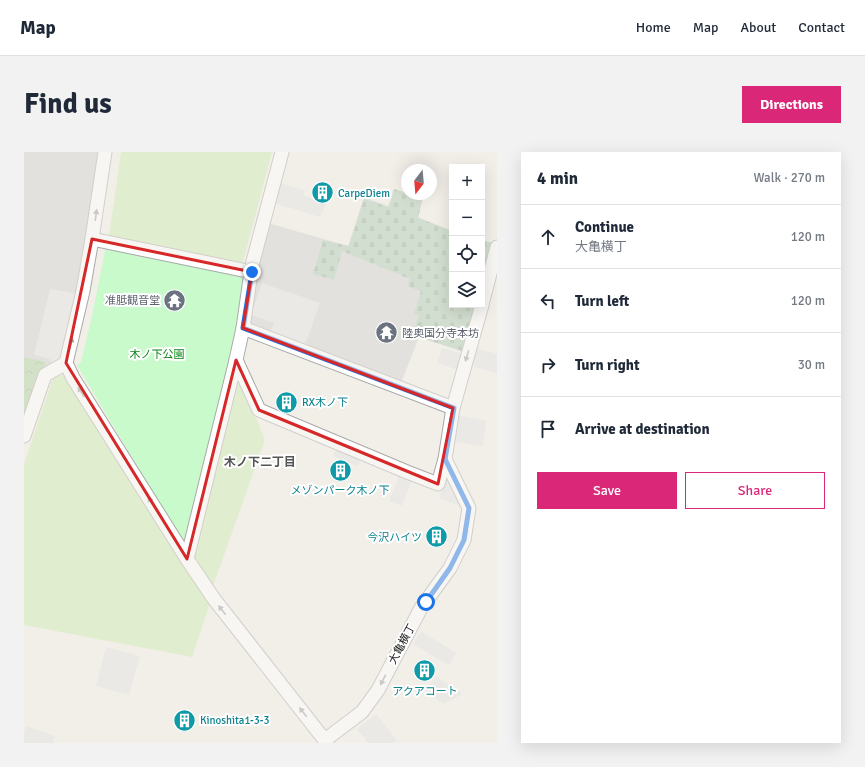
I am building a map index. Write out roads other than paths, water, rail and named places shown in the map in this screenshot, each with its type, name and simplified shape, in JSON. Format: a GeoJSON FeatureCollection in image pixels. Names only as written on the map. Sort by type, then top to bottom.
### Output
{"type":"FeatureCollection","features":[{"type":"Feature","properties":{"kind":"street"},"geometry":{"type":"LineString","coordinates":[[105,152],[83,291],[66,363],[73,378],[187,559],[214,599],[326,742]]}},
{"type":"Feature","properties":{"kind":"street"},"geometry":{"type":"LineString","coordinates":[[187,559],[236,360],[243,328],[252,265],[282,152]]}},
{"type":"Feature","properties":{"kind":"street"},"geometry":{"type":"LineString","coordinates":[[92,239],[252,272]]}},
{"type":"Feature","properties":{"kind":"street"},"geometry":{"type":"LineString","coordinates":[[485,295],[495,266],[497,247]]}},
{"type":"Feature","properties":{"kind":"street"},"geometry":{"type":"LineString","coordinates":[[236,360],[259,410],[438,484],[445,459],[454,408],[481,308]]}},
{"type":"Feature","properties":{"kind":"street"},"geometry":{"type":"LineString","coordinates":[[243,328],[454,408]]}},
{"type":"Feature","properties":{"kind":"street"},"geometry":{"type":"LineString","coordinates":[[24,436],[45,375],[66,363]]}},
{"type":"Feature","properties":{"kind":"street","name":"大亀横丁"},"geometry":{"type":"LineString","coordinates":[[326,742],[362,712],[378,690],[421,608],[450,568],[464,540],[469,508],[445,459]]}},
{"type":"Feature","properties":{"kind":"place","name":"CarpeDiem"},"geometry":{"type":"Point","coordinates":[322,193]}},
{"type":"Feature","properties":{"kind":"place","name":"准胝観音堂"},"geometry":{"type":"Point","coordinates":[175,300]}},
{"type":"Feature","properties":{"kind":"place","name":"陸奥国分寺本坊"},"geometry":{"type":"Point","coordinates":[387,333]}},
{"type":"Feature","properties":{"kind":"place","name":"RX木ノ下"},"geometry":{"type":"Point","coordinates":[287,402]}},
{"type":"Feature","properties":{"kind":"place","name":"メゾンパーク木ノ下"},"geometry":{"type":"Point","coordinates":[340,470]}},
{"type":"Feature","properties":{"kind":"place","name":"今沢ハイツ"},"geometry":{"type":"Point","coordinates":[437,537]}},
{"type":"Feature","properties":{"kind":"place","name":"アクアコート"},"geometry":{"type":"Point","coordinates":[425,671]}},
{"type":"Feature","properties":{"kind":"place","name":"Kinoshita1-3-3"},"geometry":{"type":"Point","coordinates":[184,720]}},
{"type":"Feature","properties":{"kind":"district","name":"木ノ下二丁目"},"geometry":{"type":"Point","coordinates":[260,462]}},
{"type":"Feature","properties":{"kind":"park label","name":"木ノ下公園"},"geometry":{"type":"Point","coordinates":[157,354]}}]}
